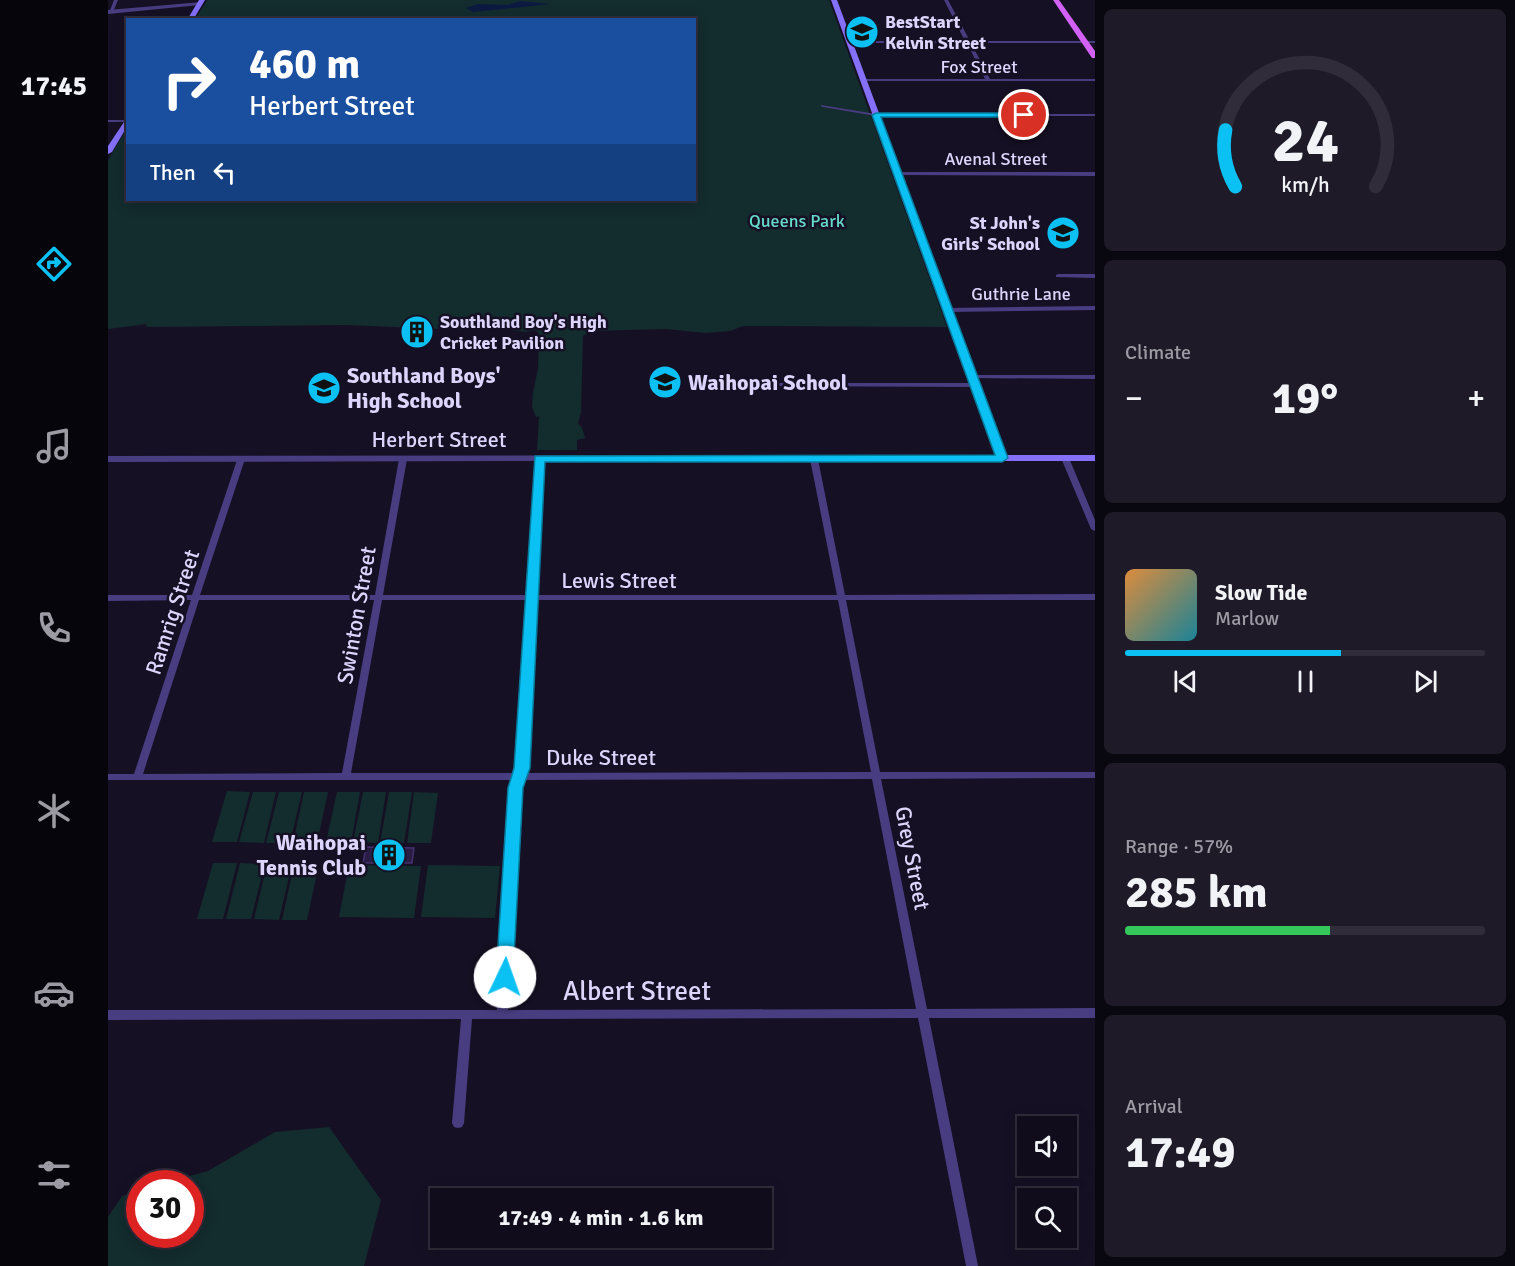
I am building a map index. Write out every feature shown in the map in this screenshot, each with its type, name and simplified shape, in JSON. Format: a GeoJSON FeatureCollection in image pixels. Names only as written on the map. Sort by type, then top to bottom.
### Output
{"type":"FeatureCollection","features":[{"type":"Feature","properties":{"kind":"main road"},"geometry":{"type":"LineString","coordinates":[[834,0],[1002,458]]}},
{"type":"Feature","properties":{"kind":"main road"},"geometry":{"type":"LineString","coordinates":[[1056,0],[1095,56]]}},
{"type":"Feature","properties":{"kind":"main road"},"geometry":{"type":"LineString","coordinates":[[1064,0],[1095,42]]}},
{"type":"Feature","properties":{"kind":"main road"},"geometry":{"type":"LineString","coordinates":[[191,18],[201,1]]}},
{"type":"Feature","properties":{"kind":"main road"},"geometry":{"type":"LineString","coordinates":[[108,152],[126,122]]}},
{"type":"Feature","properties":{"kind":"main road","name":"Herbert Street"},"geometry":{"type":"LineString","coordinates":[[1002,458],[1095,458]]}},
{"type":"Feature","properties":{"kind":"street"},"geometry":{"type":"LineString","coordinates":[[109,12],[116,0]]}},
{"type":"Feature","properties":{"kind":"street"},"geometry":{"type":"LineString","coordinates":[[946,0],[988,80]]}},
{"type":"Feature","properties":{"kind":"street"},"geometry":{"type":"LineString","coordinates":[[109,12],[201,1]]}},
{"type":"Feature","properties":{"kind":"street"},"geometry":{"type":"LineString","coordinates":[[849,42],[1095,42]]}},
{"type":"Feature","properties":{"kind":"street","name":"Fox Street"},"geometry":{"type":"LineString","coordinates":[[863,80],[1095,80]]}},
{"type":"Feature","properties":{"kind":"street"},"geometry":{"type":"LineString","coordinates":[[823,106],[876,115],[1095,115]]}},
{"type":"Feature","properties":{"kind":"street"},"geometry":{"type":"LineString","coordinates":[[108,121],[126,120]]}},
{"type":"Feature","properties":{"kind":"street","name":"Avenal Street"},"geometry":{"type":"LineString","coordinates":[[897,174],[1095,174]]}},
{"type":"Feature","properties":{"kind":"street"},"geometry":{"type":"LineString","coordinates":[[1058,276],[1095,276]]}},
{"type":"Feature","properties":{"kind":"street","name":"Guthrie Lane"},"geometry":{"type":"LineString","coordinates":[[948,310],[1095,309]]}},
{"type":"Feature","properties":{"kind":"street"},"geometry":{"type":"LineString","coordinates":[[767,385],[1095,377]]}},
{"type":"Feature","properties":{"kind":"street","name":"Herbert Street"},"geometry":{"type":"LineString","coordinates":[[108,459],[1002,458]]}},
{"type":"Feature","properties":{"kind":"street"},"geometry":{"type":"LineString","coordinates":[[1065,458],[1095,529]]}},
{"type":"Feature","properties":{"kind":"street","name":"Ramrig Street"},"geometry":{"type":"LineString","coordinates":[[137,777],[241,459]]}},
{"type":"Feature","properties":{"kind":"street","name":"Swinton Street"},"geometry":{"type":"LineString","coordinates":[[346,777],[403,459]]}},
{"type":"Feature","properties":{"kind":"street"},"geometry":{"type":"LineString","coordinates":[[502,1014],[515,788],[522,768],[539,459]]}},
{"type":"Feature","properties":{"kind":"street","name":"Grey Street"},"geometry":{"type":"LineString","coordinates":[[814,459],[972,1266]]}},
{"type":"Feature","properties":{"kind":"street","name":"Lewis Street"},"geometry":{"type":"LineString","coordinates":[[108,598],[1095,597]]}},
{"type":"Feature","properties":{"kind":"street","name":"Duke Street"},"geometry":{"type":"LineString","coordinates":[[108,777],[1095,775]]}},
{"type":"Feature","properties":{"kind":"street","name":"Albert Street"},"geometry":{"type":"LineString","coordinates":[[108,1015],[1095,1013]]}},
{"type":"Feature","properties":{"kind":"street"},"geometry":{"type":"LineString","coordinates":[[458,1123],[467,1015]]}},
{"type":"Feature","properties":{"kind":"green space","name":"Queens Park"},"geometry":{"type":"Polygon","coordinates":[[[207,0],[829,0],[947,327],[743,326],[730,331],[706,333],[666,329],[590,331],[583,336],[581,412],[578,423],[585,438],[577,440],[577,450],[537,450],[539,416],[536,417],[532,407],[538,369],[539,334],[536,330],[525,332],[497,328],[465,330],[346,325],[148,327],[145,326],[147,324],[108,329],[108,160],[126,130],[126,201],[696,201],[696,18],[196,18],[207,0]]]}},
{"type":"Feature","properties":{"kind":"green space"},"geometry":{"type":"Polygon","coordinates":[[[227,791],[250,792],[237,842],[212,842],[227,791]]]}},
{"type":"Feature","properties":{"kind":"green space"},"geometry":{"type":"Polygon","coordinates":[[[253,792],[276,792],[264,843],[239,842],[253,792]]]}},
{"type":"Feature","properties":{"kind":"green space"},"geometry":{"type":"Polygon","coordinates":[[[279,792],[302,792],[290,843],[266,843],[279,792]]]}},
{"type":"Feature","properties":{"kind":"green space"},"geometry":{"type":"Polygon","coordinates":[[[304,792],[328,792],[317,843],[293,843],[304,792]]]}},
{"type":"Feature","properties":{"kind":"green space"},"geometry":{"type":"Polygon","coordinates":[[[337,792],[360,792],[351,843],[326,842],[337,792]]]}},
{"type":"Feature","properties":{"kind":"green space"},"geometry":{"type":"Polygon","coordinates":[[[363,792],[386,792],[378,843],[353,842],[363,792]]]}},
{"type":"Feature","properties":{"kind":"green space"},"geometry":{"type":"Polygon","coordinates":[[[389,792],[412,792],[404,843],[380,843],[389,792]]]}},
{"type":"Feature","properties":{"kind":"green space"},"geometry":{"type":"Polygon","coordinates":[[[414,792],[438,793],[431,843],[407,843],[414,792]]]}},
{"type":"Feature","properties":{"kind":"green space"},"geometry":{"type":"Polygon","coordinates":[[[213,863],[237,863],[223,919],[197,919],[213,863]]]}},
{"type":"Feature","properties":{"kind":"green space"},"geometry":{"type":"Polygon","coordinates":[[[240,863],[265,864],[251,919],[226,919],[240,863]]]}},
{"type":"Feature","properties":{"kind":"green space"},"geometry":{"type":"Polygon","coordinates":[[[267,864],[292,864],[279,920],[254,919],[267,864]]]}},
{"type":"Feature","properties":{"kind":"green space"},"geometry":{"type":"Polygon","coordinates":[[[294,864],[319,864],[307,920],[282,920],[294,864]]]}},
{"type":"Feature","properties":{"kind":"green space"},"geometry":{"type":"Polygon","coordinates":[[[349,865],[421,866],[414,918],[339,917],[349,865]]]}},
{"type":"Feature","properties":{"kind":"green space"},"geometry":{"type":"Polygon","coordinates":[[[428,865],[500,866],[495,918],[421,917],[428,865]]]}},
{"type":"Feature","properties":{"kind":"green space"},"geometry":{"type":"Polygon","coordinates":[[[329,1127],[381,1200],[364,1266],[108,1266],[108,1217],[122,1196],[126,1195],[126,1248],[204,1248],[204,1172],[275,1132],[329,1127]]]}},
{"type":"Feature","properties":{"kind":"water"},"geometry":{"type":"Polygon","coordinates":[[[520,1],[550,4],[473,12],[466,8],[478,4],[508,5],[520,1]]]}},
{"type":"Feature","properties":{"kind":"building","name":"Waihopai Tennis Club"},"geometry":{"type":"Polygon","coordinates":[[[366,847],[414,848],[412,863],[363,863],[366,847]]]}},
{"type":"Feature","properties":{"kind":"place","name":"BestStart Kelvin Street"},"geometry":{"type":"Point","coordinates":[862,32]}},
{"type":"Feature","properties":{"kind":"place","name":"St John's Girls' School"},"geometry":{"type":"Point","coordinates":[1063,233]}},
{"type":"Feature","properties":{"kind":"place","name":"Southland Boy's High Cricket Pavilion"},"geometry":{"type":"Point","coordinates":[417,332]}},
{"type":"Feature","properties":{"kind":"place","name":"Waihopai School"},"geometry":{"type":"Point","coordinates":[665,382]}},
{"type":"Feature","properties":{"kind":"place","name":"Southland Boys' High School"},"geometry":{"type":"Point","coordinates":[324,388]}},
{"type":"Feature","properties":{"kind":"place","name":"Waihopai Tennis Club"},"geometry":{"type":"Point","coordinates":[389,855]}},
{"type":"Feature","properties":{"kind":"route"},"geometry":{"type":"LineString","coordinates":[[505,977],[515,788],[522,768],[539,459],[1002,458],[876,115],[1024,115]]}}]}
